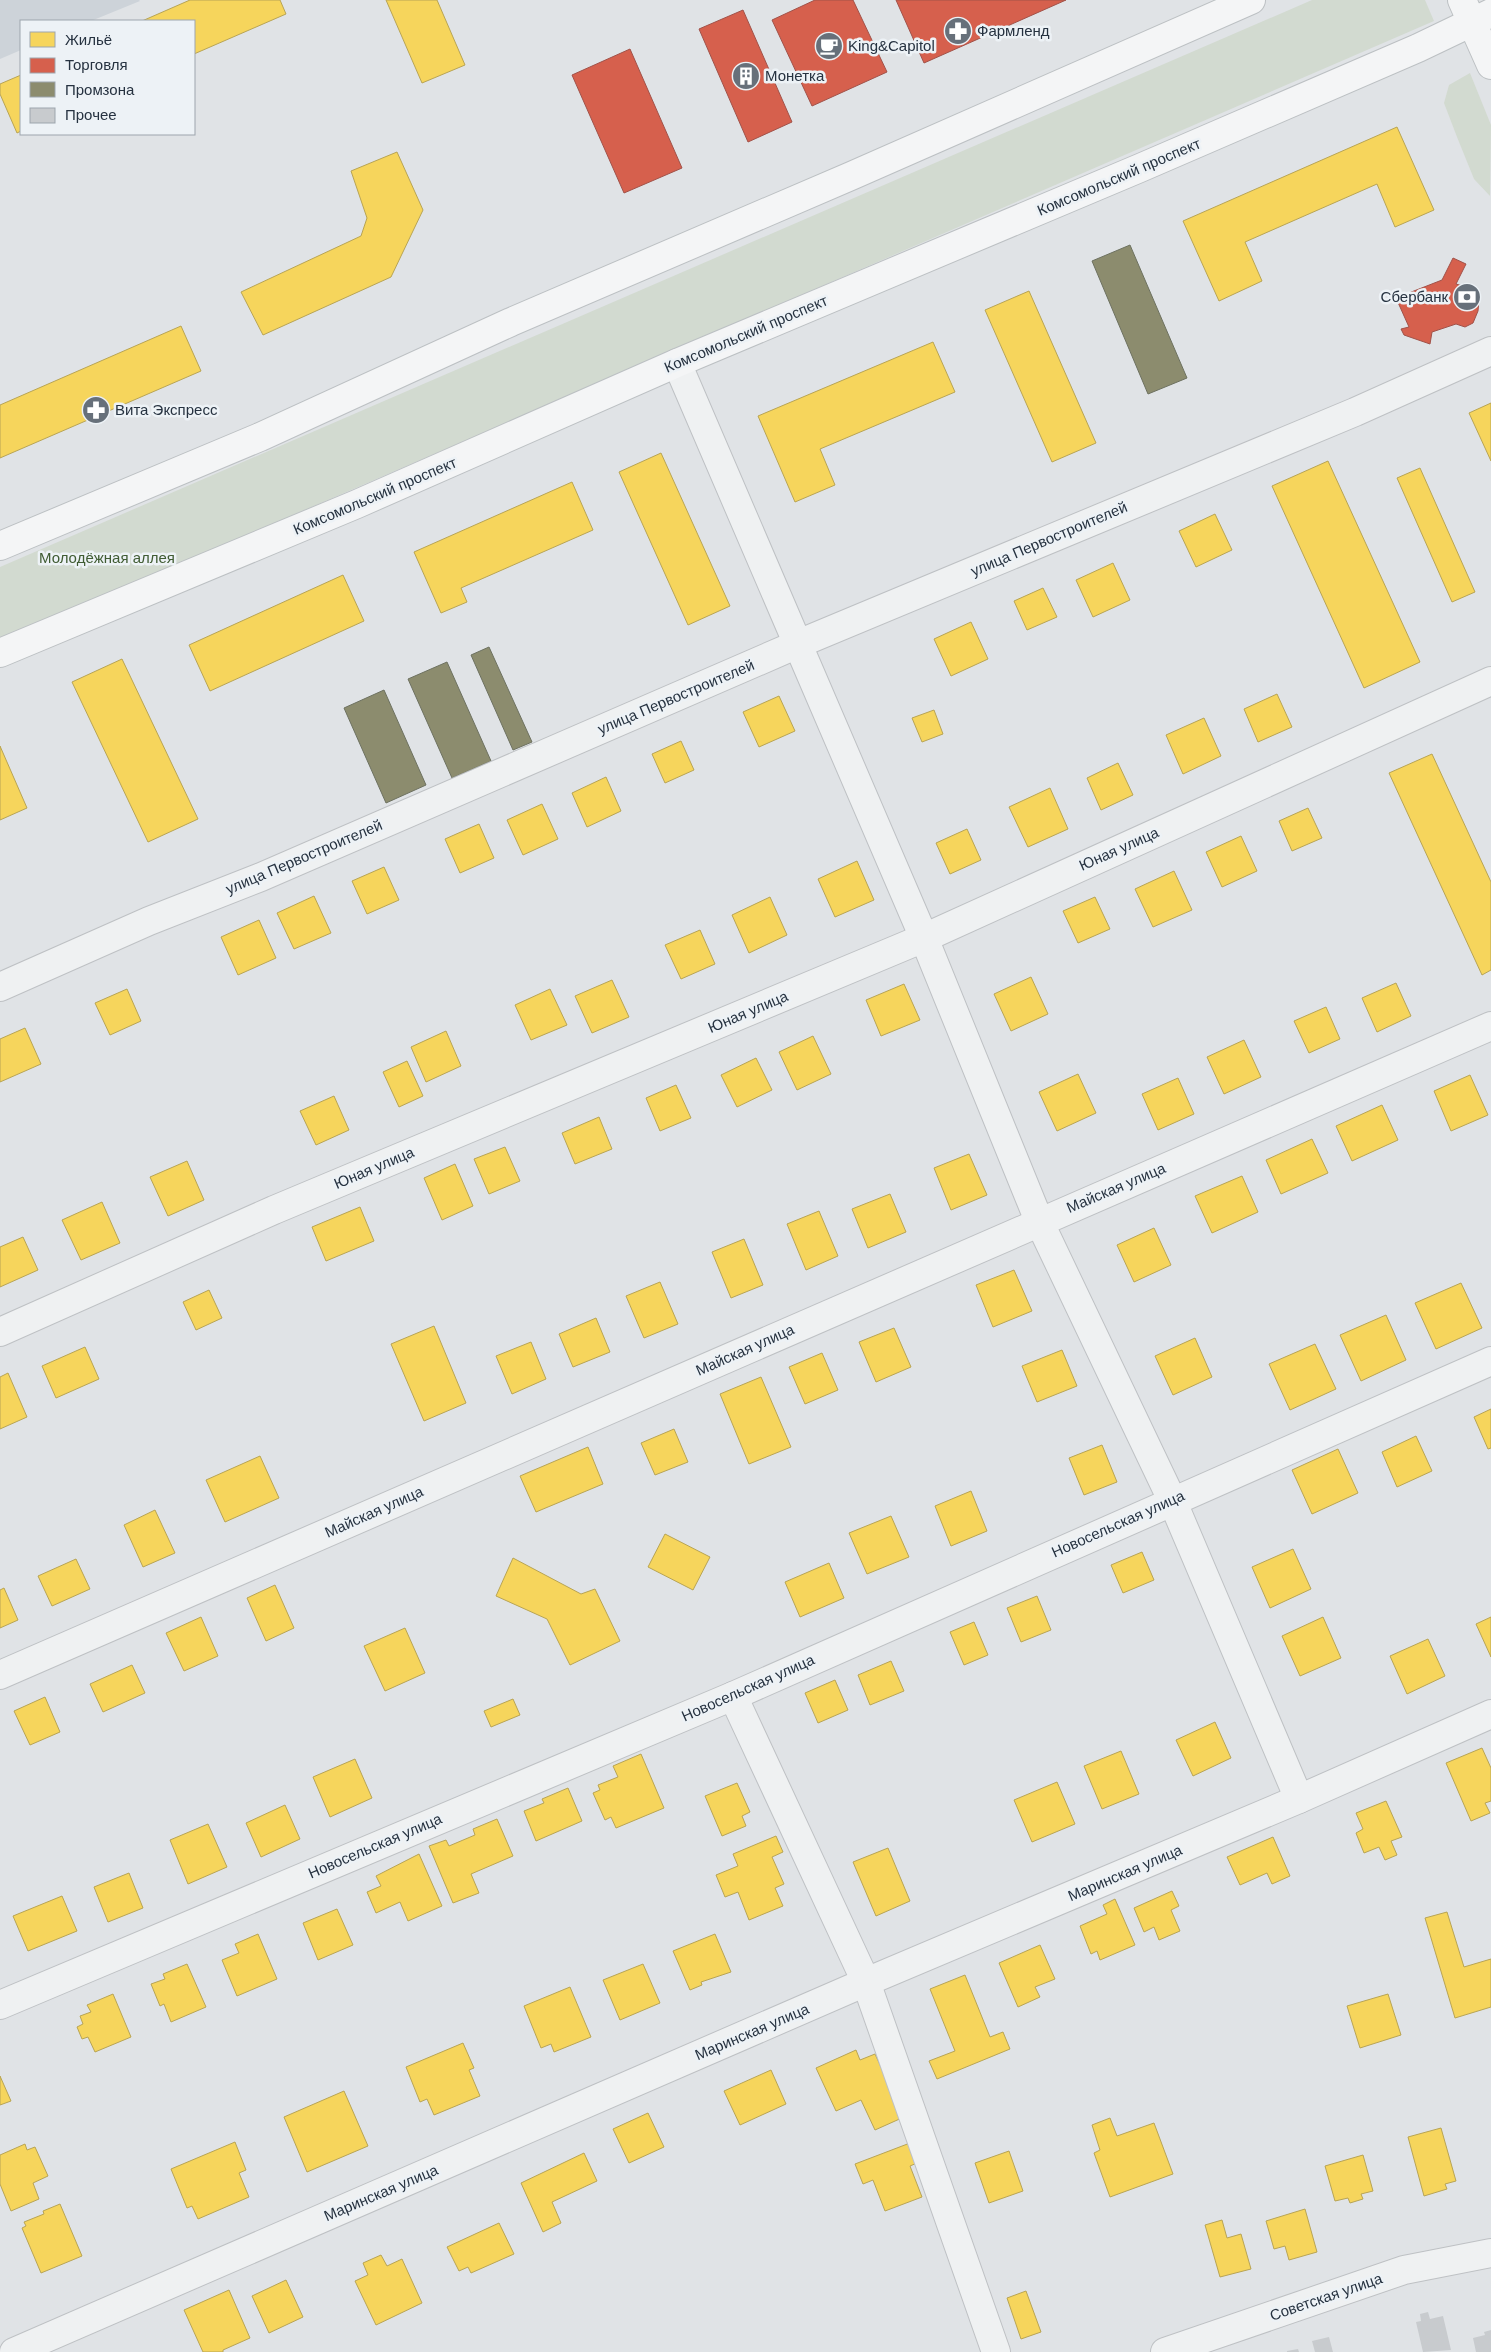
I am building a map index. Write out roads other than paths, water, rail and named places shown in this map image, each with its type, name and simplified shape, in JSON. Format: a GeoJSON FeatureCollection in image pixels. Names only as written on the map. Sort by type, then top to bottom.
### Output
{"type":"FeatureCollection","features":[{"type":"Feature","properties":{"kind":"main road"},"geometry":{"type":"LineString","coordinates":[[0,546],[260,437],[511,322],[851,176],[1251,0]]}},
{"type":"Feature","properties":{"kind":"main road"},"geometry":{"type":"LineString","coordinates":[[1475,12],[1491,65]]}},
{"type":"Feature","properties":{"kind":"main road","name":"Комсомольский проспект"},"geometry":{"type":"LineString","coordinates":[[0,653],[357,504],[677,363],[1140,168],[1475,12]]}},
{"type":"Feature","properties":{"kind":"street","name":"улица Первостроителей"},"geometry":{"type":"LineString","coordinates":[[0,987],[149,921],[262,877],[798,644],[1355,412],[1491,351]]}},
{"type":"Feature","properties":{"kind":"street"},"geometry":{"type":"LineString","coordinates":[[677,363],[924,938],[1039,1222],[1172,1500],[1299,1799]]}},
{"type":"Feature","properties":{"kind":"street","name":"Юная улица"},"geometry":{"type":"LineString","coordinates":[[0,1332],[274,1210],[924,938],[1491,681]]}},
{"type":"Feature","properties":{"kind":"street","name":"Майская улица"},"geometry":{"type":"LineString","coordinates":[[0,1675],[1491,1026]]}},
{"type":"Feature","properties":{"kind":"street","name":"Новосельская улица"},"geometry":{"type":"LineString","coordinates":[[0,2005],[732,1696],[1172,1500],[1491,1361]]}},
{"type":"Feature","properties":{"kind":"street"},"geometry":{"type":"LineString","coordinates":[[732,1696],[866,1982],[996,2352]]}},
{"type":"Feature","properties":{"kind":"street","name":"Маринская улица"},"geometry":{"type":"LineString","coordinates":[[14,2352],[866,1982],[1299,1799],[1491,1714]]}},
{"type":"Feature","properties":{"kind":"street","name":"Советская улица"},"geometry":{"type":"LineString","coordinates":[[1165,2352],[1404,2270],[1491,2253]]}},
{"type":"Feature","properties":{"kind":"place","name":"Фармленд"},"geometry":{"type":"Point","coordinates":[958,31]}},
{"type":"Feature","properties":{"kind":"place","name":"King&Capitol"},"geometry":{"type":"Point","coordinates":[829,46]}},
{"type":"Feature","properties":{"kind":"place","name":"Монетка"},"geometry":{"type":"Point","coordinates":[746,76]}},
{"type":"Feature","properties":{"kind":"place","name":"Сбербанк"},"geometry":{"type":"Point","coordinates":[1467,297]}},
{"type":"Feature","properties":{"kind":"place","name":"Вита Экспресс"},"geometry":{"type":"Point","coordinates":[96,410]}},
{"type":"Feature","properties":{"kind":"park label","name":"Молодёжная аллея"},"geometry":{"type":"Point","coordinates":[107,558]}}]}
